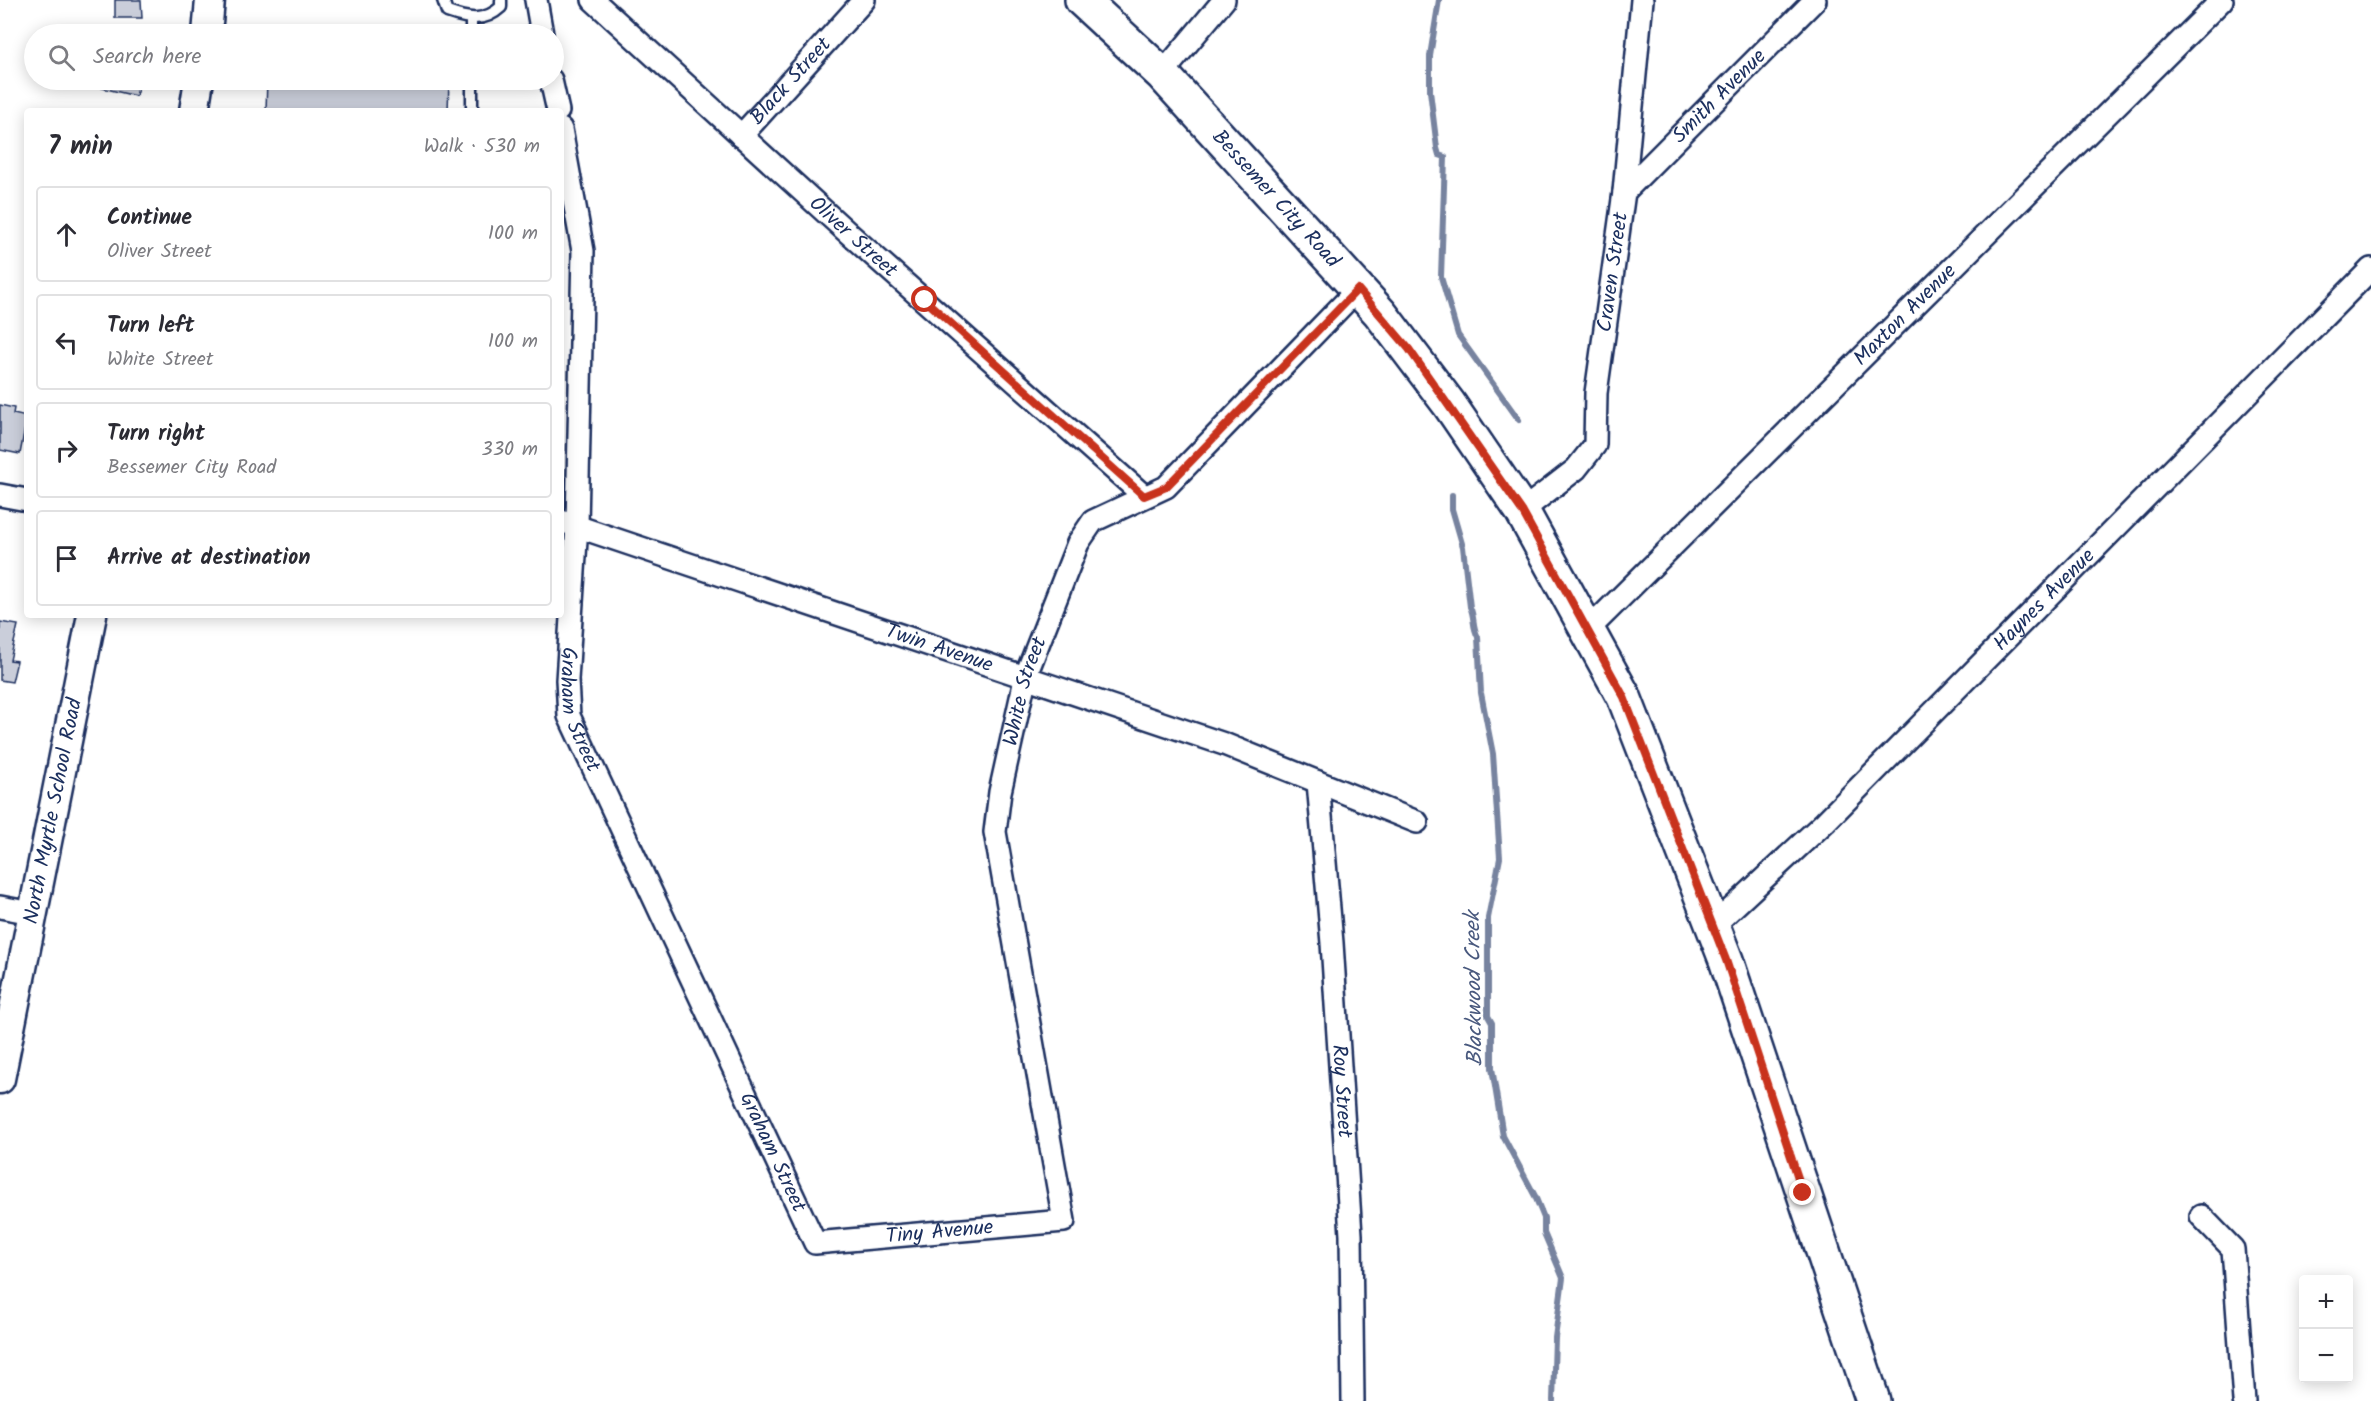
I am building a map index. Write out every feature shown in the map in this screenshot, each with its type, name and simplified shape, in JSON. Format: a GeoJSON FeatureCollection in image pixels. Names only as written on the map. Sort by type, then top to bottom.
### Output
{"type":"FeatureCollection","features":[{"type":"Feature","properties":{"kind":"main road"},"geometry":{"type":"LineString","coordinates":[[208,24],[210,0]]}},
{"type":"Feature","properties":{"kind":"main road","name":"Bessemer City Road"},"geometry":{"type":"LineString","coordinates":[[1082,0],[1162,74],[1358,289],[1409,349],[1522,511],[1624,697],[1713,926],[1873,1401]]}},
{"type":"Feature","properties":{"kind":"main road"},"geometry":{"type":"LineString","coordinates":[[194,108],[197,90]]}},
{"type":"Feature","properties":{"kind":"main road","name":"North Myrtle School Road"},"geometry":{"type":"LineString","coordinates":[[0,1079],[91,618]]}},
{"type":"Feature","properties":{"kind":"street"},"geometry":{"type":"LineString","coordinates":[[536,0],[540,24]]}},
{"type":"Feature","properties":{"kind":"street","name":"Oliver Street"},"geometry":{"type":"LineString","coordinates":[[593,0],[741,136],[1144,496]]}},
{"type":"Feature","properties":{"kind":"street","name":"Black Street"},"geometry":{"type":"LineString","coordinates":[[741,136],[864,0]]}},
{"type":"Feature","properties":{"kind":"street"},"geometry":{"type":"LineString","coordinates":[[1162,74],[1224,0]]}},
{"type":"Feature","properties":{"kind":"street","name":"Craven Street"},"geometry":{"type":"LineString","coordinates":[[1522,511],[1576,469],[1595,445],[1596,393],[1624,192],[1642,0]]}},
{"type":"Feature","properties":{"kind":"street","name":"Smith Avenue"},"geometry":{"type":"LineString","coordinates":[[1624,192],[1815,0]]}},
{"type":"Feature","properties":{"kind":"street","name":"Maxton Avenue"},"geometry":{"type":"LineString","coordinates":[[1588,630],[2222,0]]}},
{"type":"Feature","properties":{"kind":"street"},"geometry":{"type":"LineString","coordinates":[[553,90],[557,108]]}},
{"type":"Feature","properties":{"kind":"street","name":"Graham Street"},"geometry":{"type":"LineString","coordinates":[[564,160],[567,190],[583,252],[569,523],[568,716],[814,1243]]}},
{"type":"Feature","properties":{"kind":"street","name":"Haynes Avenue"},"geometry":{"type":"LineString","coordinates":[[1713,926],[1825,822],[2371,269]]}},
{"type":"Feature","properties":{"kind":"street","name":"White Street"},"geometry":{"type":"LineString","coordinates":[[1064,1221],[995,832],[1000,792],[1026,675],[1078,543],[1093,521],[1166,487],[1358,289]]}},
{"type":"Feature","properties":{"kind":"street"},"geometry":{"type":"LineString","coordinates":[[0,495],[24,499]]}},
{"type":"Feature","properties":{"kind":"street","name":"Twin Avenue"},"geometry":{"type":"LineString","coordinates":[[569,523],[1026,675],[1224,744],[1417,822]]}},
{"type":"Feature","properties":{"kind":"street","name":"Roy Street"},"geometry":{"type":"LineString","coordinates":[[1318,782],[1332,943],[1350,1223],[1353,1401]]}},
{"type":"Feature","properties":{"kind":"street"},"geometry":{"type":"LineString","coordinates":[[0,907],[32,913]]}},
{"type":"Feature","properties":{"kind":"street"},"geometry":{"type":"LineString","coordinates":[[2201,1216],[2233,1249],[2244,1401]]}},
{"type":"Feature","properties":{"kind":"street","name":"Tiny Avenue"},"geometry":{"type":"LineString","coordinates":[[814,1243],[1064,1221]]}},
{"type":"Feature","properties":{"kind":"lane"},"geometry":{"type":"LineString","coordinates":[[443,0],[447,12],[471,20],[493,15],[501,7],[501,0]]}},
{"type":"Feature","properties":{"kind":"lane"},"geometry":{"type":"LineString","coordinates":[[472,90],[472,108]]}},
{"type":"Feature","properties":{"kind":"building"},"geometry":{"type":"Polygon","coordinates":[[[115,0],[141,0],[142,18],[115,18],[115,0]]]}},
{"type":"Feature","properties":{"kind":"building"},"geometry":{"type":"Polygon","coordinates":[[[110,90],[138,90],[136,96],[110,90]]]}},
{"type":"Feature","properties":{"kind":"building"},"geometry":{"type":"Polygon","coordinates":[[[267,90],[449,90],[448,108],[266,108],[267,90]]]}},
{"type":"Feature","properties":{"kind":"building"},"geometry":{"type":"Polygon","coordinates":[[[0,405],[14,408],[13,414],[24,416],[24,433],[20,454],[0,450],[0,405]]]}},
{"type":"Feature","properties":{"kind":"building"},"geometry":{"type":"Polygon","coordinates":[[[0,622],[18,625],[10,660],[17,661],[12,682],[0,680],[0,622]]]}},
{"type":"Feature","properties":{"kind":"waterway","name":"Blackwood Creek"},"geometry":{"type":"LineString","coordinates":[[1439,0],[1430,56],[1430,91],[1437,148],[1439,155],[1445,157],[1441,277],[1458,335],[1519,420]]}},
{"type":"Feature","properties":{"kind":"waterway","name":"Blackwood Creek"},"geometry":{"type":"LineString","coordinates":[[1452,495],[1452,509],[1463,547],[1470,607],[1478,637],[1481,693],[1493,754],[1500,858],[1488,918],[1488,1016],[1492,1023],[1492,1068],[1503,1136],[1535,1196],[1544,1218],[1544,1233],[1563,1278],[1555,1338],[1553,1401]]}},
{"type":"Feature","properties":{"kind":"route"},"geometry":{"type":"LineString","coordinates":[[925,300],[1144,496],[1166,487],[1358,289],[1409,349],[1522,511],[1624,697],[1726,960],[1803,1193]]}}]}
